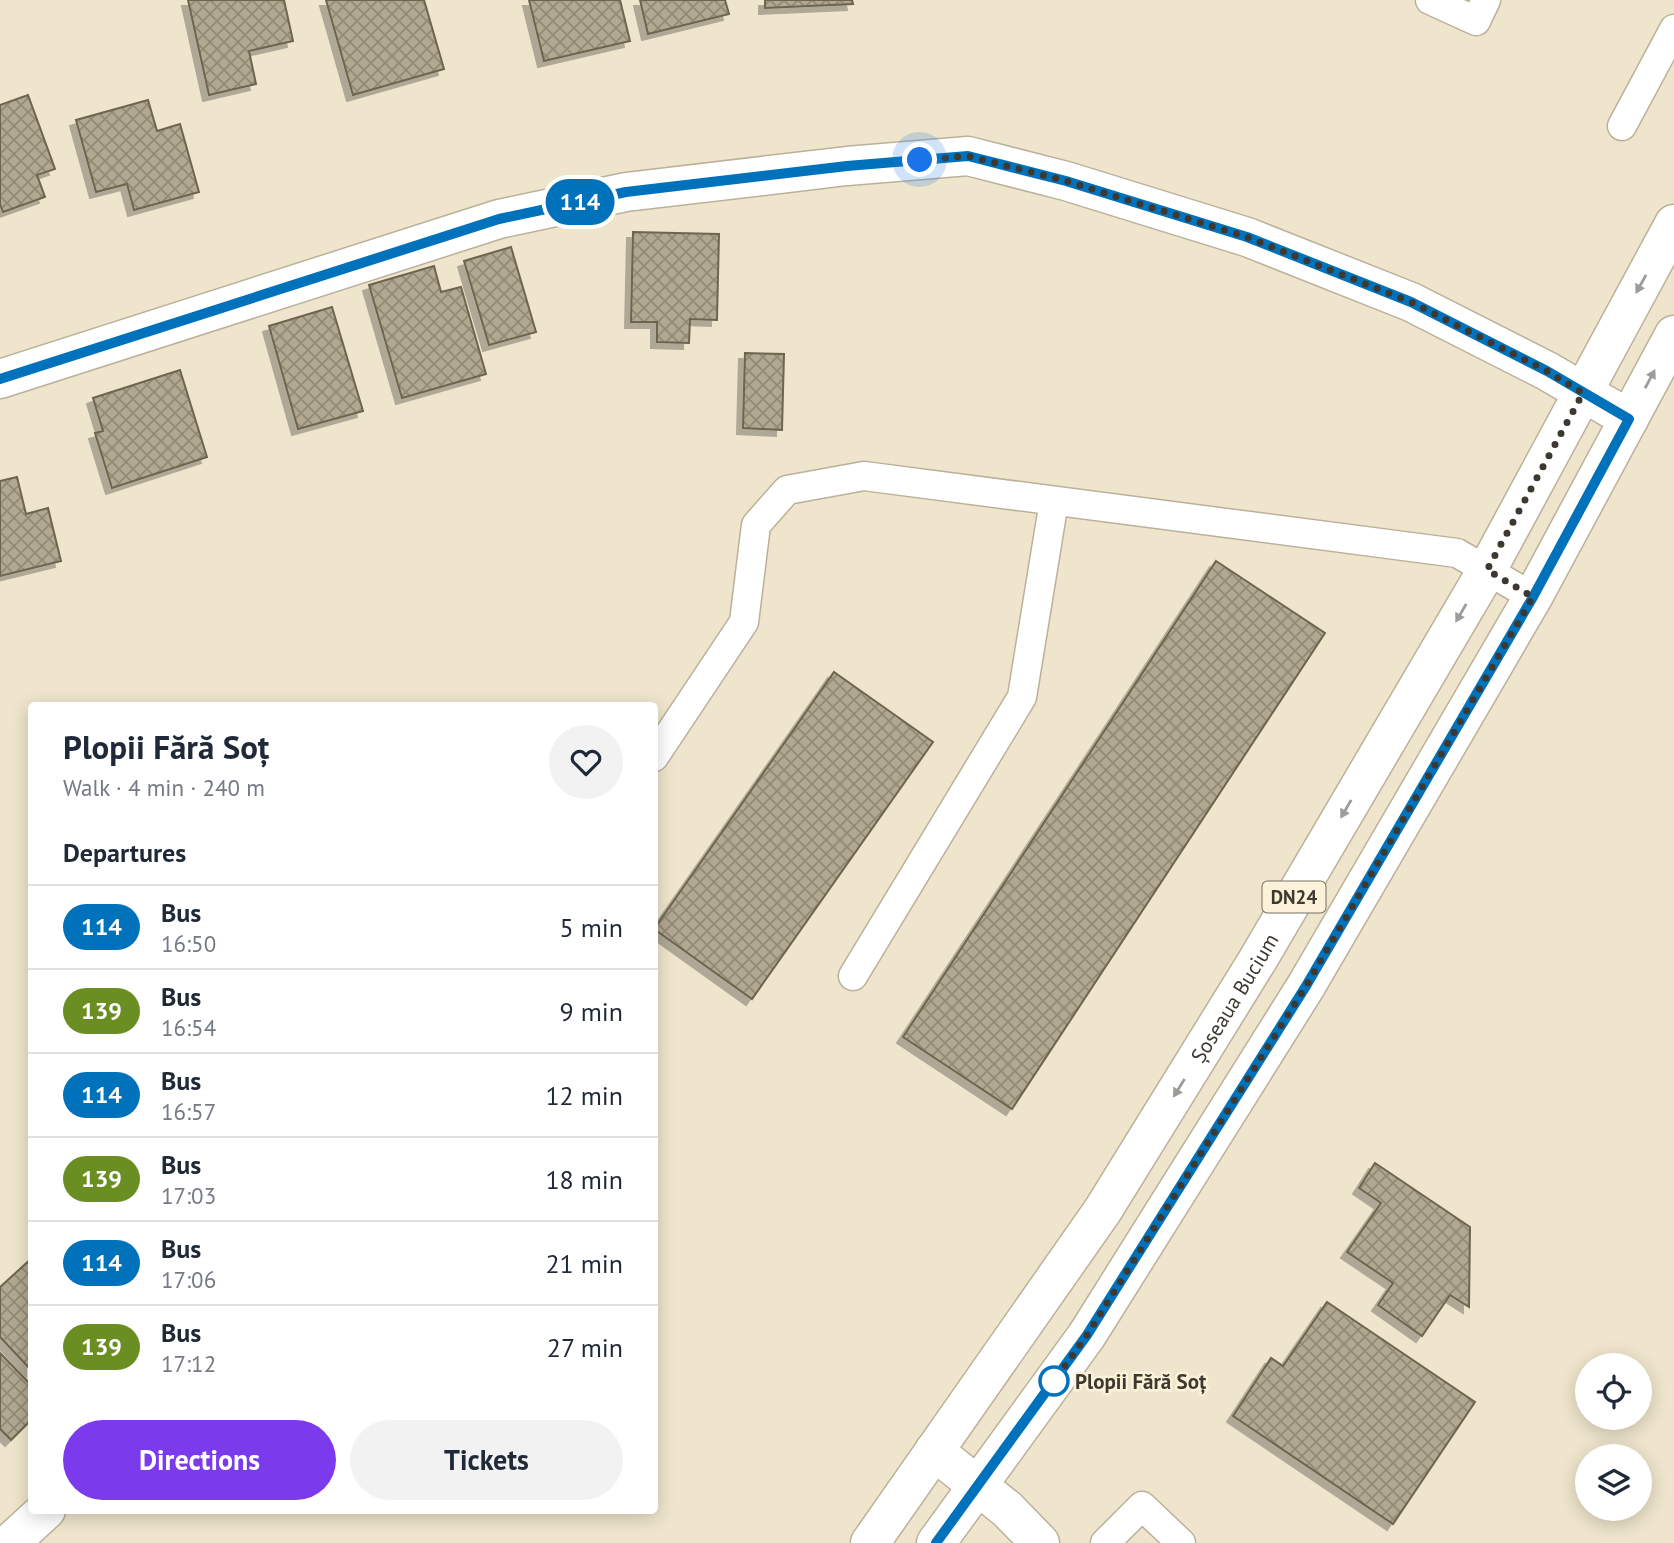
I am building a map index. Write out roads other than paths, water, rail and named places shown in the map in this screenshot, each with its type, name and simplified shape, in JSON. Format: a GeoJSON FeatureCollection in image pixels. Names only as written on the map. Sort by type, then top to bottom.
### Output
{"type":"FeatureCollection","features":[{"type":"Feature","properties":{"kind":"main road"},"geometry":{"type":"LineString","coordinates":[[0,379],[499,219],[626,192],[847,166],[968,156],[1066,181],[1247,237],[1411,302],[1547,371],[1629,419]]}},
{"type":"Feature","properties":{"kind":"main road","name":"Șoseaua Bucium"},"geometry":{"type":"LineString","coordinates":[[870,1543],[1103,1210],[1257,961],[1487,570],[1674,224]]}},
{"type":"Feature","properties":{"kind":"main road","name":"DN24"},"geometry":{"type":"LineString","coordinates":[[936,1543],[1087,1335],[1306,986],[1533,597],[1674,335]]}},
{"type":"Feature","properties":{"kind":"main road"},"geometry":{"type":"LineString","coordinates":[[934,1451],[1007,1508],[1040,1543]]}},
{"type":"Feature","properties":{"kind":"main road"},"geometry":{"type":"LineString","coordinates":[[10,1543],[42,1514]]}},
{"type":"Feature","properties":{"kind":"lane"},"geometry":{"type":"LineString","coordinates":[[1430,0],[1476,20],[1486,0]]}},
{"type":"Feature","properties":{"kind":"lane"},"geometry":{"type":"LineString","coordinates":[[1622,126],[1674,29]]}},
{"type":"Feature","properties":{"kind":"lane"},"geometry":{"type":"LineString","coordinates":[[658,751],[744,622],[756,526],[787,490],[864,476],[1457,553],[1533,597]]}},
{"type":"Feature","properties":{"kind":"lane"},"geometry":{"type":"LineString","coordinates":[[853,976],[1022,698],[1054,501]]}},
{"type":"Feature","properties":{"kind":"lane"},"geometry":{"type":"LineString","coordinates":[[1105,1543],[1142,1506],[1181,1543]]}},
{"type":"Feature","properties":{"kind":"place","name":"Plopii Fără Soț"},"geometry":{"type":"Point","coordinates":[1054,1381]}}]}
